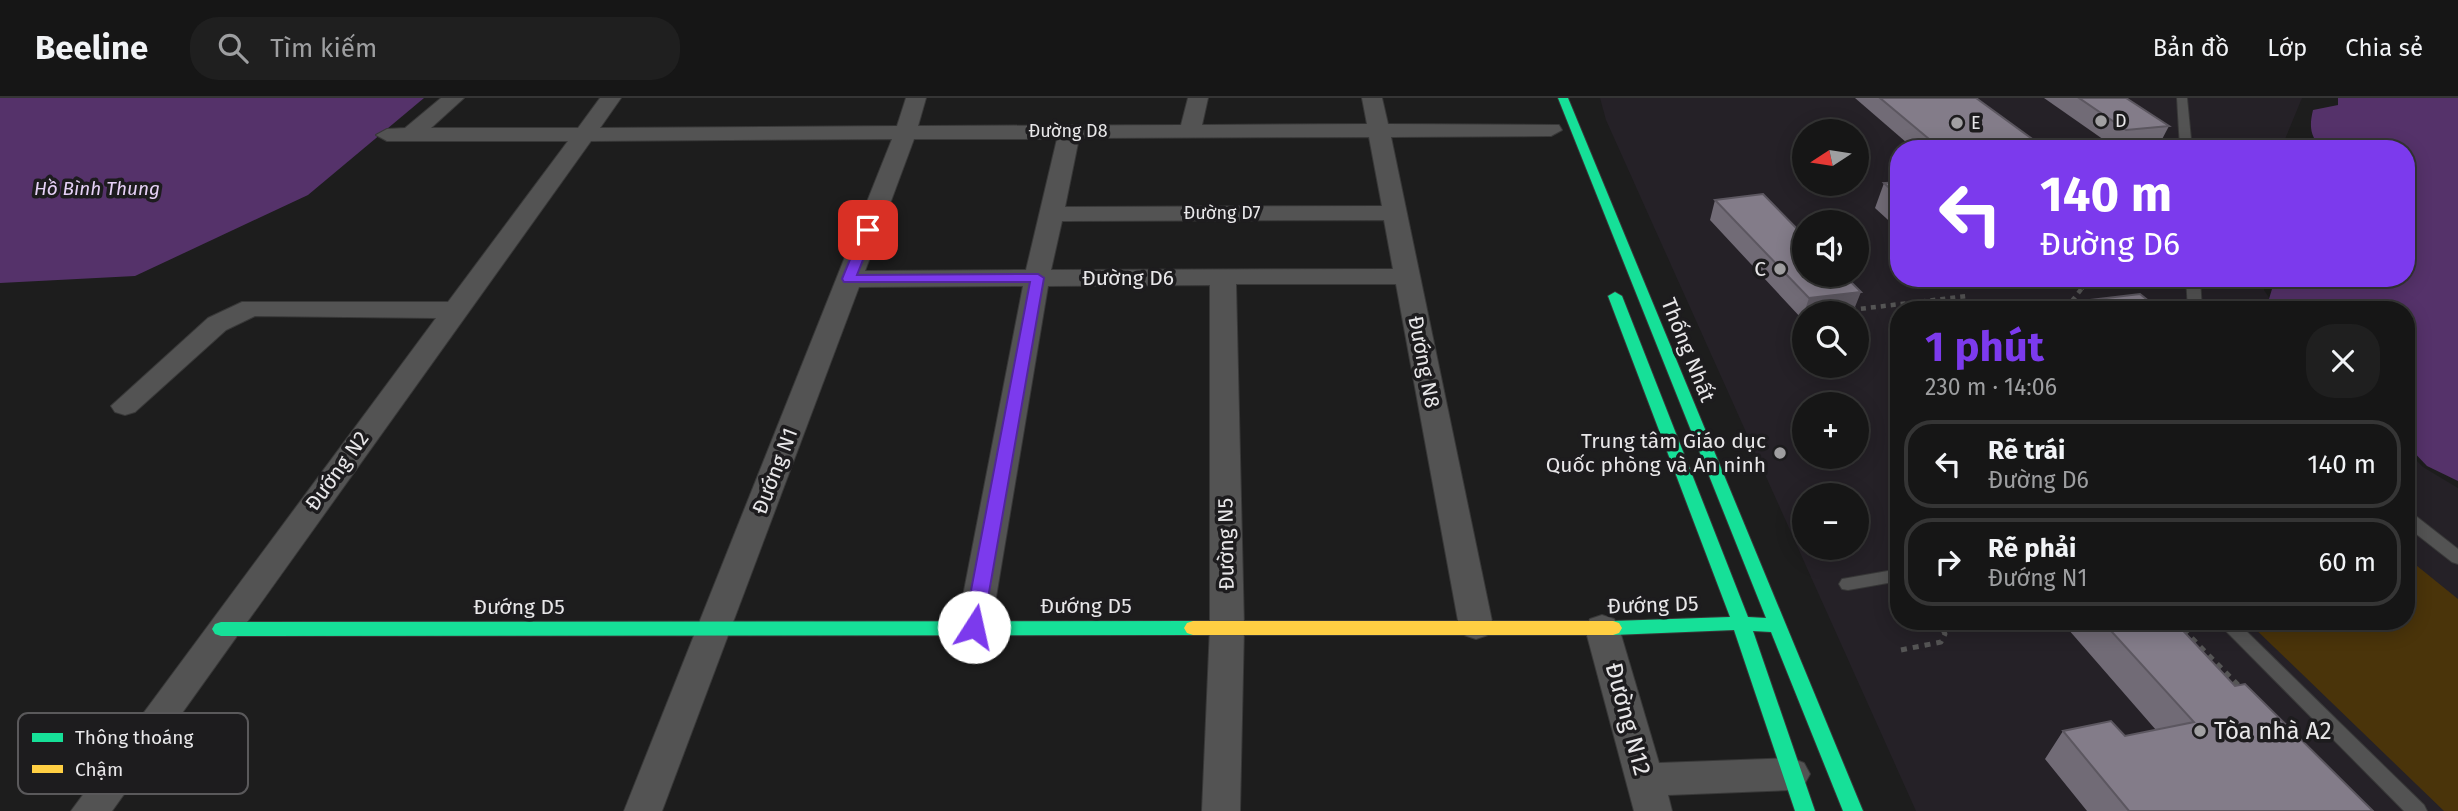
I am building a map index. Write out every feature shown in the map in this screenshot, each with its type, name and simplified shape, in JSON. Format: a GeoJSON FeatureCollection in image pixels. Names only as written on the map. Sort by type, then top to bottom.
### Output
{"type":"FeatureCollection","features":[{"type":"Feature","properties":{"kind":"main road","name":"Thống Nhất"},"geometry":{"type":"LineString","coordinates":[[1563,98],[1853,811]]}},
{"type":"Feature","properties":{"kind":"main road"},"geometry":{"type":"LineString","coordinates":[[1543,108],[1554,136]]}},
{"type":"Feature","properties":{"kind":"main road"},"geometry":{"type":"LineString","coordinates":[[1611,285],[1741,623],[1805,811]]}},
{"type":"Feature","properties":{"kind":"main road","name":"Đướng D5"},"geometry":{"type":"LineString","coordinates":[[221,629],[1602,628],[1741,623],[1777,626]]}},
{"type":"Feature","properties":{"kind":"street"},"geometry":{"type":"LineString","coordinates":[[410,135],[454,98]]}},
{"type":"Feature","properties":{"kind":"street","name":"Đướng N2"},"geometry":{"type":"LineString","coordinates":[[161,713],[611,98]]}},
{"type":"Feature","properties":{"kind":"street","name":"Đướng N1"},"geometry":{"type":"LineString","coordinates":[[642,811],[906,132],[916,98]]}},
{"type":"Feature","properties":{"kind":"street"},"geometry":{"type":"LineString","coordinates":[[1190,131],[1198,98]]}},
{"type":"Feature","properties":{"kind":"street","name":"Đướng N8"},"geometry":{"type":"LineString","coordinates":[[1372,98],[1476,626]]}},
{"type":"Feature","properties":{"kind":"street","name":"Đường D8"},"geometry":{"type":"LineString","coordinates":[[387,135],[1378,130],[1554,136]]}},
{"type":"Feature","properties":{"kind":"street"},"geometry":{"type":"LineString","coordinates":[[974,627],[1050,214],[1070,131]]}},
{"type":"Feature","properties":{"kind":"street","name":"Đường D7"},"geometry":{"type":"LineString","coordinates":[[1050,214],[1394,213]]}},
{"type":"Feature","properties":{"kind":"street","name":"Đường D6"},"geometry":{"type":"LineString","coordinates":[[849,279],[1406,276]]}},
{"type":"Feature","properties":{"kind":"street","name":"Đường N5"},"geometry":{"type":"LineString","coordinates":[[1221,811],[1227,627],[1223,277]]}},
{"type":"Feature","properties":{"kind":"street"},"geometry":{"type":"LineString","coordinates":[[125,406],[217,324],[251,308],[455,310]]}},
{"type":"Feature","properties":{"kind":"street","name":"Đường N12"},"geometry":{"type":"LineString","coordinates":[[1602,628],[1649,795]]}},
{"type":"Feature","properties":{"kind":"street"},"geometry":{"type":"LineString","coordinates":[[1649,795],[1791,774]]}},
{"type":"Feature","properties":{"kind":"street","name":"Đướng N2"},"geometry":{"type":"LineString","coordinates":[[90,811],[102,794]]}},
{"type":"Feature","properties":{"kind":"lane"},"geometry":{"type":"LineString","coordinates":[[2182,98],[2185,140]]}},
{"type":"Feature","properties":{"kind":"lane"},"geometry":{"type":"LineString","coordinates":[[2415,524],[2458,558]]}},
{"type":"Feature","properties":{"kind":"lane"},"geometry":{"type":"LineString","coordinates":[[1848,584],[1890,577]]}},
{"type":"Feature","properties":{"kind":"lane"},"geometry":{"type":"LineString","coordinates":[[2234,630],[2417,811]]}},
{"type":"Feature","properties":{"kind":"path"},"geometry":{"type":"LineString","coordinates":[[2072,301],[2083,287]]}},
{"type":"Feature","properties":{"kind":"path"},"geometry":{"type":"LineString","coordinates":[[1926,301],[1967,296]]}},
{"type":"Feature","properties":{"kind":"path"},"geometry":{"type":"LineString","coordinates":[[1869,308],[1890,305]]}},
{"type":"Feature","properties":{"kind":"path"},"geometry":{"type":"LineString","coordinates":[[1901,650],[1941,642],[1945,634],[1943,630]]}},
{"type":"Feature","properties":{"kind":"path"},"geometry":{"type":"LineString","coordinates":[[2184,630],[2251,698]]}},
{"type":"Feature","properties":{"kind":"shaded area","name":"Trung tâm Giáo dục Quốc phòng và An ninh"},"geometry":{"type":"Polygon","coordinates":[[[1600,98],[2302,98],[2285,140],[1890,140],[1890,287],[2265,287],[2271,301],[1890,301],[1890,630],[2415,630],[2415,459],[2423,467],[2458,488],[2458,811],[1916,811],[1803,560],[1869,560],[1869,483],[1792,483],[1792,535],[1606,120],[1600,98]]]}},
{"type":"Feature","properties":{"kind":"shaded area"},"geometry":{"type":"Polygon","coordinates":[[[2415,564],[2458,599],[2458,811],[2444,811],[2256,630],[2415,630],[2415,564]]]}},
{"type":"Feature","properties":{"kind":"water","name":"Hồ Bình Thung"},"geometry":{"type":"Polygon","coordinates":[[[0,98],[424,98],[308,195],[135,276],[0,283],[0,98]]]}},
{"type":"Feature","properties":{"kind":"water"},"geometry":{"type":"Polygon","coordinates":[[[2338,98],[2458,98],[2458,481],[2427,466],[2415,453],[2415,301],[2269,299],[2275,287],[2415,287],[2415,140],[2315,140],[2311,122],[2313,110],[2338,105],[2338,98]]]}},
{"type":"Feature","properties":{"kind":"building"},"geometry":{"type":"Polygon","coordinates":[[[1880,98],[1976,98],[2034,140],[1984,140],[1930,140],[1880,98]]]}},
{"type":"Feature","properties":{"kind":"building"},"geometry":{"type":"Polygon","coordinates":[[[2079,98],[2126,98],[2169,126],[2126,130],[2079,98]]]}},
{"type":"Feature","properties":{"kind":"building"},"geometry":{"type":"Polygon","coordinates":[[[1763,194],[1792,224],[1792,280],[1715,200],[1763,194]]]}},
{"type":"Feature","properties":{"kind":"building"},"geometry":{"type":"Polygon","coordinates":[[[1798,287],[1856,287],[1861,292],[1809,298],[1798,287]]]}},
{"type":"Feature","properties":{"kind":"building"},"geometry":{"type":"Polygon","coordinates":[[[2140,294],[2149,301],[2091,301],[2140,294]]]}},
{"type":"Feature","properties":{"kind":"building"},"geometry":{"type":"Polygon","coordinates":[[[2110,630],[2182,630],[2235,686],[2245,684],[2373,811],[2129,811],[2063,731],[2111,721],[2125,736],[2194,722],[2110,630]]]}},
{"type":"Feature","properties":{"kind":"traffic: fast"},"geometry":{"type":"LineString","coordinates":[[1563,98],[1853,811]]}},
{"type":"Feature","properties":{"kind":"traffic: fast"},"geometry":{"type":"LineString","coordinates":[[1615,296],[1741,623],[1805,811]]}},
{"type":"Feature","properties":{"kind":"traffic: fast"},"geometry":{"type":"LineString","coordinates":[[1613,628],[1741,623],[1777,626]]}},
{"type":"Feature","properties":{"kind":"traffic: fast"},"geometry":{"type":"LineString","coordinates":[[221,629],[1193,628]]}},
{"type":"Feature","properties":{"kind":"traffic: slow"},"geometry":{"type":"LineString","coordinates":[[1193,628],[1613,628]]}},
{"type":"Feature","properties":{"kind":"place","name":"D"},"geometry":{"type":"Point","coordinates":[2101,121]}},
{"type":"Feature","properties":{"kind":"place","name":"E"},"geometry":{"type":"Point","coordinates":[1957,123]}},
{"type":"Feature","properties":{"kind":"place","name":"C"},"geometry":{"type":"Point","coordinates":[1780,269]}},
{"type":"Feature","properties":{"kind":"place","name":"Trung tâm Giáo dục Quốc phòng và An ninh"},"geometry":{"type":"Point","coordinates":[1780,453]}},
{"type":"Feature","properties":{"kind":"place","name":"Tòa nhà A2"},"geometry":{"type":"Point","coordinates":[2200,731]}},
{"type":"Feature","properties":{"kind":"route"},"geometry":{"type":"LineString","coordinates":[[868,230],[849,279],[1038,278],[974,627]]}}]}
